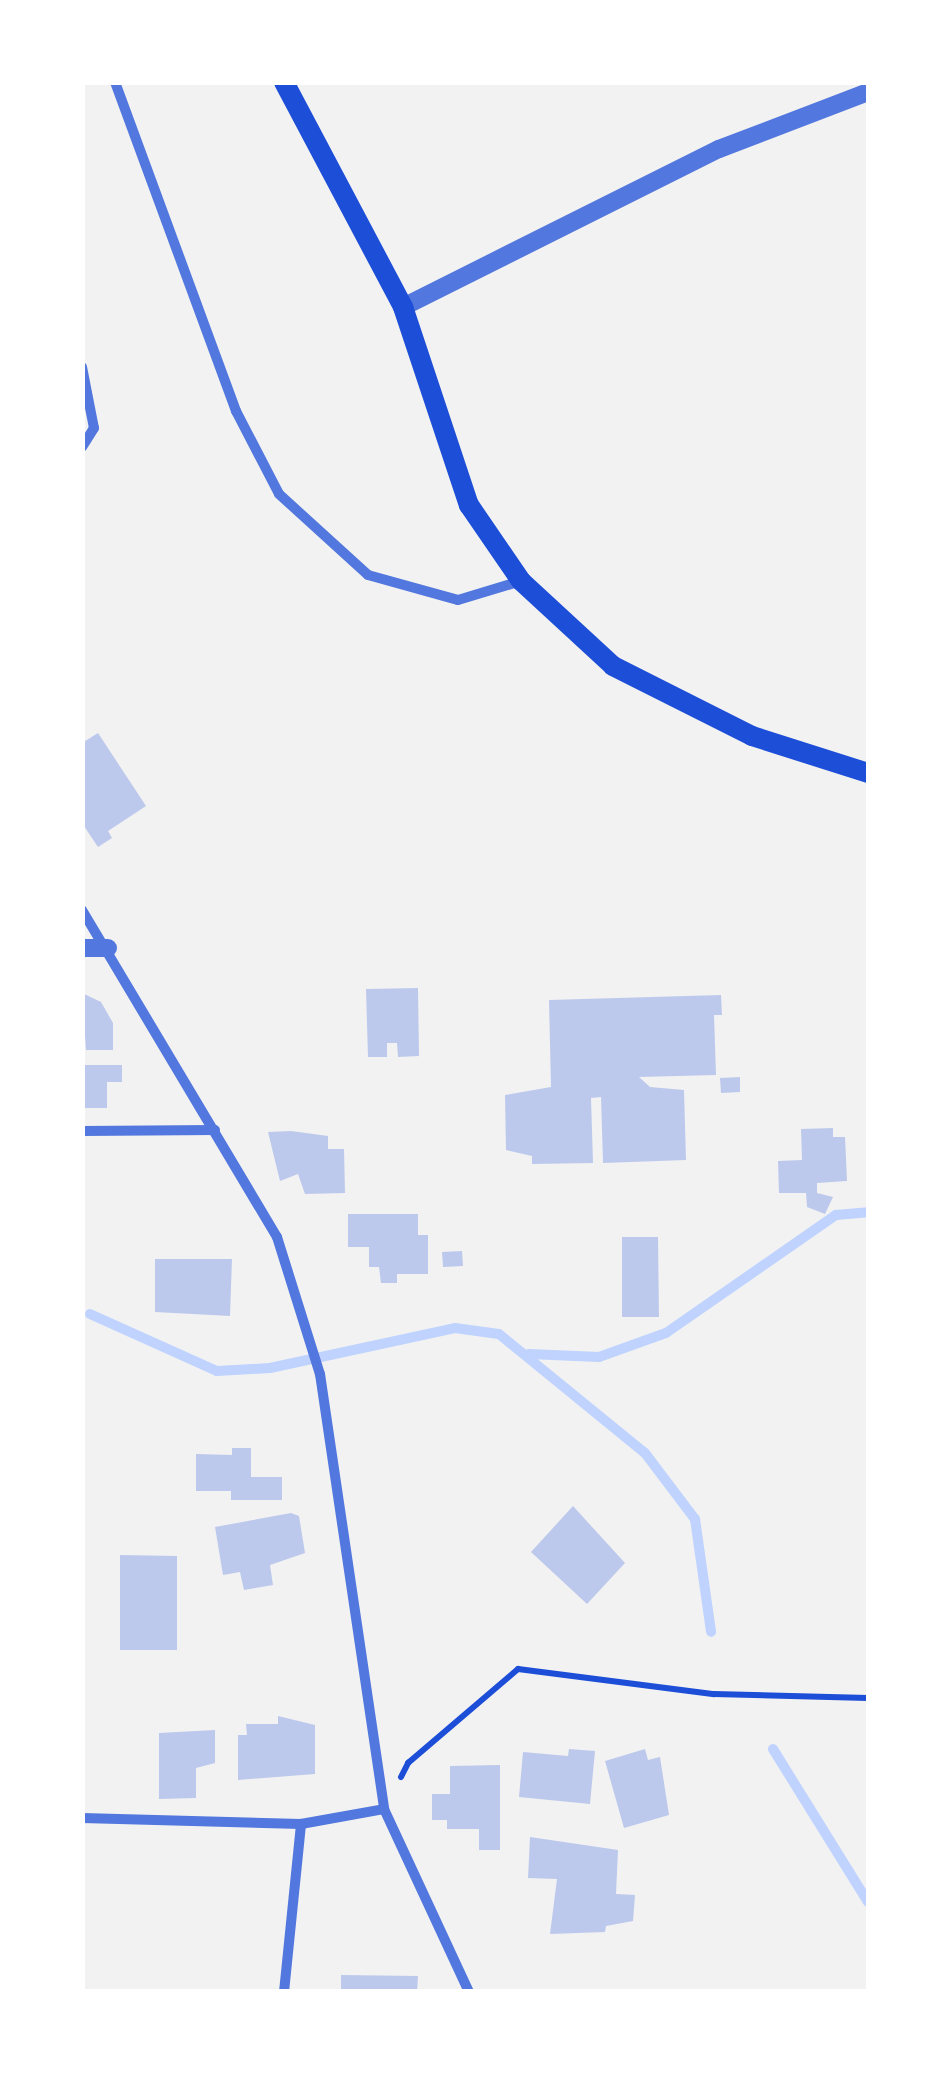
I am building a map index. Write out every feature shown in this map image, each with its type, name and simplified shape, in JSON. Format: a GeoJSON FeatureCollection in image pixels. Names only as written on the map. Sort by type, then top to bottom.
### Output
{"type":"FeatureCollection","features":[{"type":"Feature","properties":{"kind":"main road"},"geometry":{"type":"LineString","coordinates":[[284,82],[403,307],[470,505],[521,581],[613,666],[752,736],[868,773]]}},
{"type":"Feature","properties":{"kind":"street"},"geometry":{"type":"LineString","coordinates":[[115,82],[236,410],[278,494],[368,574],[458,600],[521,581]]}},
{"type":"Feature","properties":{"kind":"street"},"geometry":{"type":"LineString","coordinates":[[403,307],[719,148],[868,92]]}},
{"type":"Feature","properties":{"kind":"street"},"geometry":{"type":"LineString","coordinates":[[82,368],[94,428],[82,447]]}},
{"type":"Feature","properties":{"kind":"street"},"geometry":{"type":"LineString","coordinates":[[82,910],[277,1237],[320,1374],[384,1809],[470,1992]]}},
{"type":"Feature","properties":{"kind":"street"},"geometry":{"type":"LineString","coordinates":[[82,948],[108,948]]}},
{"type":"Feature","properties":{"kind":"street"},"geometry":{"type":"LineString","coordinates":[[82,1130],[214,1130]]}},
{"type":"Feature","properties":{"kind":"street"},"geometry":{"type":"LineString","coordinates":[[82,1818],[300,1824],[384,1809]]}},
{"type":"Feature","properties":{"kind":"street"},"geometry":{"type":"LineString","coordinates":[[284,1992],[300,1824]]}},
{"type":"Feature","properties":{"kind":"path"},"geometry":{"type":"LineString","coordinates":[[384,1809],[408,1763],[518,1668],[714,1694],[868,1698]]}},
{"type":"Feature","properties":{"kind":"building"},"geometry":{"type":"Polygon","coordinates":[[[98,733],[146,806],[108,831],[112,838],[98,847],[82,823],[82,743],[98,733]]]}},
{"type":"Feature","properties":{"kind":"building"},"geometry":{"type":"Polygon","coordinates":[[[418,988],[419,1056],[398,1057],[397,1043],[387,1043],[387,1057],[368,1057],[366,989],[418,988]]]}},
{"type":"Feature","properties":{"kind":"building"},"geometry":{"type":"Polygon","coordinates":[[[82,993],[101,1002],[113,1023],[113,1050],[86,1050],[82,993]]]}},
{"type":"Feature","properties":{"kind":"building"},"geometry":{"type":"Polygon","coordinates":[[[721,995],[722,1015],[714,1015],[716,1075],[639,1077],[650,1087],[684,1090],[686,1160],[603,1163],[601,1097],[591,1098],[593,1163],[532,1164],[532,1156],[506,1150],[505,1095],[551,1087],[549,1000],[721,995]]]}},
{"type":"Feature","properties":{"kind":"building"},"geometry":{"type":"Polygon","coordinates":[[[82,1065],[122,1065],[122,1082],[107,1082],[107,1108],[82,1108],[82,1065]]]}},
{"type":"Feature","properties":{"kind":"building"},"geometry":{"type":"Polygon","coordinates":[[[740,1077],[740,1092],[721,1093],[720,1078],[740,1077]]]}},
{"type":"Feature","properties":{"kind":"building"},"geometry":{"type":"Polygon","coordinates":[[[833,1128],[833,1137],[845,1137],[847,1181],[817,1183],[817,1193],[833,1197],[825,1214],[807,1207],[806,1193],[779,1193],[778,1161],[802,1160],[801,1129],[833,1128]]]}},
{"type":"Feature","properties":{"kind":"building"},"geometry":{"type":"Polygon","coordinates":[[[268,1132],[328,1136],[328,1149],[344,1149],[345,1193],[305,1194],[298,1174],[280,1181],[268,1132]]]}},
{"type":"Feature","properties":{"kind":"building"},"geometry":{"type":"Polygon","coordinates":[[[348,1214],[418,1214],[418,1235],[428,1235],[428,1274],[397,1274],[397,1283],[381,1283],[379,1267],[369,1267],[369,1247],[348,1247],[348,1214]]]}},
{"type":"Feature","properties":{"kind":"building"},"geometry":{"type":"Polygon","coordinates":[[[622,1237],[658,1237],[659,1317],[622,1317],[622,1237]]]}},
{"type":"Feature","properties":{"kind":"building"},"geometry":{"type":"Polygon","coordinates":[[[462,1251],[463,1266],[443,1267],[442,1252],[462,1251]]]}},
{"type":"Feature","properties":{"kind":"building"},"geometry":{"type":"Polygon","coordinates":[[[155,1259],[232,1259],[230,1316],[155,1312],[155,1259]]]}},
{"type":"Feature","properties":{"kind":"building"},"geometry":{"type":"Polygon","coordinates":[[[232,1448],[251,1448],[251,1477],[282,1477],[282,1500],[231,1500],[231,1491],[196,1491],[196,1454],[232,1455],[232,1448]]]}},
{"type":"Feature","properties":{"kind":"building"},"geometry":{"type":"Polygon","coordinates":[[[573,1506],[625,1563],[587,1604],[531,1552],[573,1506]]]}},
{"type":"Feature","properties":{"kind":"building"},"geometry":{"type":"Polygon","coordinates":[[[291,1513],[299,1516],[305,1553],[270,1565],[273,1585],[244,1590],[240,1572],[223,1575],[215,1527],[291,1513]]]}},
{"type":"Feature","properties":{"kind":"building"},"geometry":{"type":"Polygon","coordinates":[[[120,1555],[177,1556],[177,1650],[120,1650],[120,1555]]]}},
{"type":"Feature","properties":{"kind":"building"},"geometry":{"type":"Polygon","coordinates":[[[278,1716],[315,1725],[315,1774],[238,1780],[238,1735],[247,1735],[246,1724],[278,1724],[278,1716]]]}},
{"type":"Feature","properties":{"kind":"building"},"geometry":{"type":"Polygon","coordinates":[[[215,1730],[215,1763],[196,1768],[196,1798],[159,1799],[159,1733],[215,1730]]]}},
{"type":"Feature","properties":{"kind":"building"},"geometry":{"type":"Polygon","coordinates":[[[569,1749],[595,1751],[590,1804],[519,1797],[523,1752],[568,1756],[569,1749]]]}},
{"type":"Feature","properties":{"kind":"building"},"geometry":{"type":"Polygon","coordinates":[[[645,1749],[648,1760],[660,1757],[669,1815],[624,1828],[605,1761],[645,1749]]]}},
{"type":"Feature","properties":{"kind":"building"},"geometry":{"type":"Polygon","coordinates":[[[500,1765],[500,1850],[479,1850],[479,1829],[447,1829],[447,1820],[432,1820],[432,1794],[450,1794],[450,1766],[500,1765]]]}},
{"type":"Feature","properties":{"kind":"building"},"geometry":{"type":"Polygon","coordinates":[[[530,1837],[618,1850],[616,1894],[635,1895],[633,1921],[606,1926],[605,1932],[550,1934],[557,1879],[528,1878],[530,1837]]]}},
{"type":"Feature","properties":{"kind":"building"},"geometry":{"type":"Polygon","coordinates":[[[341,1975],[418,1976],[417,1992],[341,1992],[341,1975]]]}},
{"type":"Feature","properties":{"kind":"waterway"},"geometry":{"type":"LineString","coordinates":[[529,1354],[599,1357],[666,1333],[836,1215],[868,1212]]}},
{"type":"Feature","properties":{"kind":"waterway"},"geometry":{"type":"LineString","coordinates":[[90,1314],[217,1371],[270,1368],[455,1328],[499,1334],[645,1453],[695,1519],[711,1632]]}},
{"type":"Feature","properties":{"kind":"waterway"},"geometry":{"type":"LineString","coordinates":[[773,1749],[868,1902]]}}]}
